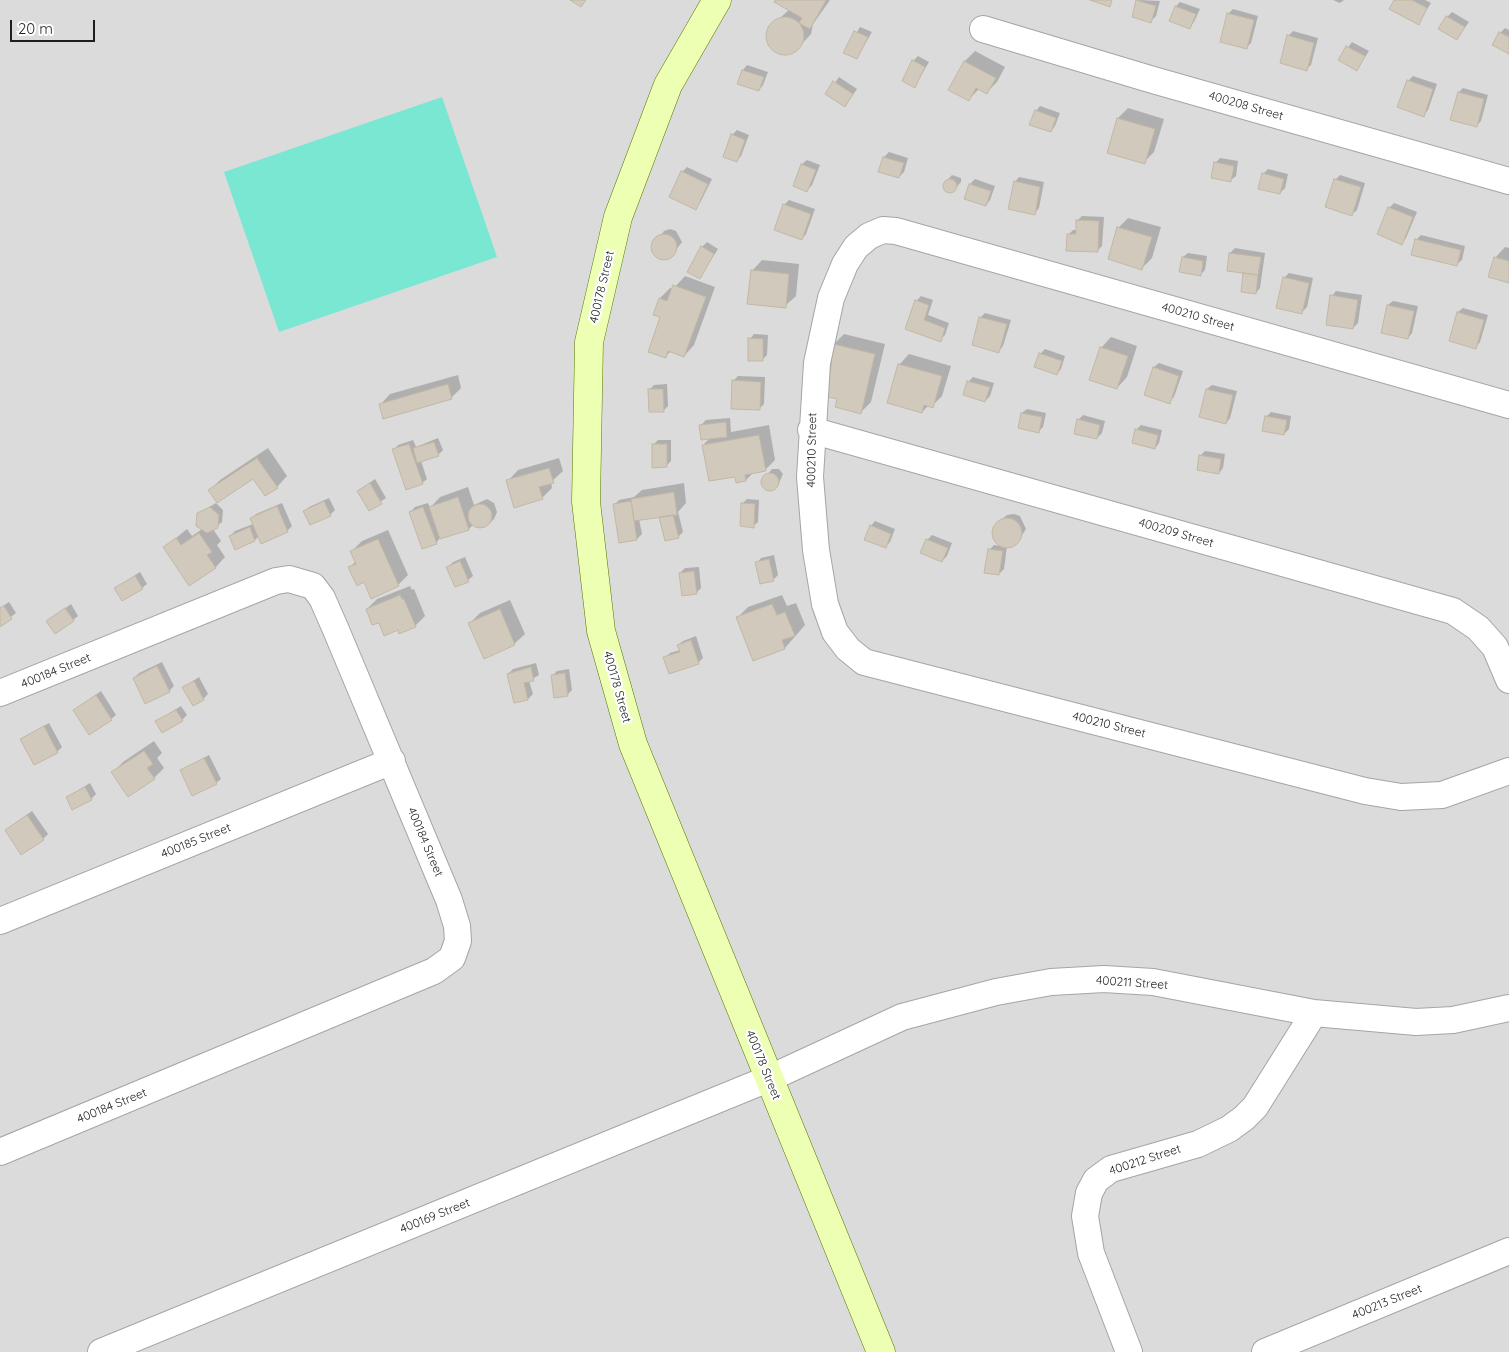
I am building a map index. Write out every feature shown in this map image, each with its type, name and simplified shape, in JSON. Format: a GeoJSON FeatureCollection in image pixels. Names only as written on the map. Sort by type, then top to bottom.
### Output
{"type":"FeatureCollection","features":[{"type":"Feature","properties":{"kind":"street","name":"400178 Street"},"geometry":{"type":"LineString","coordinates":[[717,0],[668,85],[618,217],[589,342],[586,502],[600,631],[633,744],[768,1079],[881,1352]]}},
{"type":"Feature","properties":{"kind":"street","name":"400208 Street"},"geometry":{"type":"LineString","coordinates":[[983,29],[1152,80],[1509,181]]}},
{"type":"Feature","properties":{"kind":"street","name":"400210 Street"},"geometry":{"type":"LineString","coordinates":[[1509,405],[906,234],[883,230],[870,236],[856,247],[845,264],[831,298],[817,363],[811,430],[810,477],[816,550],[825,604],[836,632],[848,649],[864,662],[1365,791],[1401,797],[1442,795],[1509,771]]}},
{"type":"Feature","properties":{"kind":"street","name":"400209 Street"},"geometry":{"type":"LineString","coordinates":[[811,430],[1454,611],[1478,628],[1495,647],[1509,680]]}},
{"type":"Feature","properties":{"kind":"street","name":"400184 Street"},"geometry":{"type":"LineString","coordinates":[[0,694],[276,581],[289,579],[312,586],[322,598],[392,761],[455,917],[458,941],[452,958],[434,971],[0,1152]]}},
{"type":"Feature","properties":{"kind":"street","name":"400185 Street"},"geometry":{"type":"LineString","coordinates":[[0,921],[392,761]]}},
{"type":"Feature","properties":{"kind":"street","name":"400211 Street"},"geometry":{"type":"LineString","coordinates":[[768,1079],[902,1017],[996,992],[1051,982],[1104,979],[1153,982],[1314,1013],[1416,1022],[1453,1020],[1509,1008]]}},
{"type":"Feature","properties":{"kind":"street","name":"400212 Street"},"geometry":{"type":"LineString","coordinates":[[1130,1352],[1091,1253],[1085,1216],[1092,1186],[1096,1180],[1111,1169],[1198,1144],[1237,1124],[1255,1107],[1314,1013]]}},
{"type":"Feature","properties":{"kind":"street","name":"400169 Street"},"geometry":{"type":"LineString","coordinates":[[101,1352],[768,1079]]}},
{"type":"Feature","properties":{"kind":"street","name":"400213 Street"},"geometry":{"type":"LineString","coordinates":[[1265,1352],[1509,1251]]}},
{"type":"Feature","properties":{"kind":"shaded area"},"geometry":{"type":"Polygon","coordinates":[[[0,0],[1509,0],[1509,1352],[0,1352],[0,0]]]}},
{"type":"Feature","properties":{"kind":"shaded area"},"geometry":{"type":"Polygon","coordinates":[[[442,97],[497,257],[279,332],[224,172],[442,97]]]}},
{"type":"Feature","properties":{"kind":"building"},"geometry":{"type":"Polygon","coordinates":[[[570,0],[586,0],[581,7],[570,0]]]}},
{"type":"Feature","properties":{"kind":"building"},"geometry":{"type":"Polygon","coordinates":[[[775,0],[826,0],[810,29],[799,23],[802,18],[774,2],[775,0]]]}},
{"type":"Feature","properties":{"kind":"building"},"geometry":{"type":"Polygon","coordinates":[[[1090,0],[1112,0],[1110,7],[1090,0]]]}},
{"type":"Feature","properties":{"kind":"building"},"geometry":{"type":"Polygon","coordinates":[[[1136,0],[1156,6],[1151,23],[1132,17],[1136,0]]]}},
{"type":"Feature","properties":{"kind":"building"},"geometry":{"type":"Polygon","coordinates":[[[1394,0],[1412,0],[1427,8],[1419,25],[1389,9],[1394,0]]]}},
{"type":"Feature","properties":{"kind":"building"},"geometry":{"type":"Polygon","coordinates":[[[1175,6],[1196,14],[1190,29],[1169,21],[1175,6]]]}},
{"type":"Feature","properties":{"kind":"building"},"geometry":{"type":"Polygon","coordinates":[[[1227,13],[1254,20],[1247,49],[1220,42],[1227,13]]]}},
{"type":"Feature","properties":{"kind":"building"},"geometry":{"type":"Polygon","coordinates":[[[1446,16],[1465,27],[1457,40],[1438,29],[1446,16]]]}},
{"type":"Feature","properties":{"kind":"building"},"geometry":{"type":"Polygon","coordinates":[[[785,17],[798,23],[804,36],[798,49],[785,55],[772,49],[766,36],[772,23],[785,17]]]}},
{"type":"Feature","properties":{"kind":"building"},"geometry":{"type":"Polygon","coordinates":[[[854,31],[868,37],[857,59],[843,53],[854,31]]]}},
{"type":"Feature","properties":{"kind":"building"},"geometry":{"type":"Polygon","coordinates":[[[1499,32],[1509,37],[1509,54],[1492,45],[1499,32]]]}},
{"type":"Feature","properties":{"kind":"building"},"geometry":{"type":"Polygon","coordinates":[[[1287,35],[1314,43],[1307,71],[1280,63],[1287,35]]]}},
{"type":"Feature","properties":{"kind":"building"},"geometry":{"type":"Polygon","coordinates":[[[1346,46],[1365,56],[1357,71],[1338,60],[1346,46]]]}},
{"type":"Feature","properties":{"kind":"building"},"geometry":{"type":"Polygon","coordinates":[[[912,60],[925,67],[915,88],[902,81],[912,60]]]}},
{"type":"Feature","properties":{"kind":"building"},"geometry":{"type":"Polygon","coordinates":[[[964,61],[996,78],[987,94],[976,88],[969,101],[948,90],[964,61]]]}},
{"type":"Feature","properties":{"kind":"building"},"geometry":{"type":"Polygon","coordinates":[[[742,70],[764,77],[759,91],[737,84],[742,70]]]}},
{"type":"Feature","properties":{"kind":"building"},"geometry":{"type":"Polygon","coordinates":[[[1407,80],[1433,89],[1424,117],[1397,107],[1407,80]]]}},
{"type":"Feature","properties":{"kind":"building"},"geometry":{"type":"Polygon","coordinates":[[[833,81],[853,94],[845,107],[825,94],[833,81]]]}},
{"type":"Feature","properties":{"kind":"building"},"geometry":{"type":"Polygon","coordinates":[[[1458,92],[1484,99],[1477,127],[1450,120],[1458,92]]]}},
{"type":"Feature","properties":{"kind":"building"},"geometry":{"type":"Polygon","coordinates":[[[1035,110],[1056,118],[1051,132],[1029,125],[1035,110]]]}},
{"type":"Feature","properties":{"kind":"building"},"geometry":{"type":"Polygon","coordinates":[[[1117,118],[1155,129],[1145,164],[1107,153],[1117,118]]]}},
{"type":"Feature","properties":{"kind":"building"},"geometry":{"type":"Polygon","coordinates":[[[731,134],[745,140],[737,162],[723,157],[731,134]]]}},
{"type":"Feature","properties":{"kind":"building"},"geometry":{"type":"Polygon","coordinates":[[[883,157],[904,163],[899,178],[878,172],[883,157]]]}},
{"type":"Feature","properties":{"kind":"building"},"geometry":{"type":"Polygon","coordinates":[[[1214,162],[1234,166],[1231,182],[1211,178],[1214,162]]]}},
{"type":"Feature","properties":{"kind":"building"},"geometry":{"type":"Polygon","coordinates":[[[801,164],[816,170],[807,192],[793,186],[801,164]]]}},
{"type":"Feature","properties":{"kind":"building"},"geometry":{"type":"Polygon","coordinates":[[[681,171],[708,184],[696,210],[669,197],[681,171]]]}},
{"type":"Feature","properties":{"kind":"building"},"geometry":{"type":"Polygon","coordinates":[[[1262,173],[1284,179],[1280,194],[1258,189],[1262,173]]]}},
{"type":"Feature","properties":{"kind":"building"},"geometry":{"type":"Polygon","coordinates":[[[947,179],[953,179],[957,186],[953,193],[947,193],[943,189],[943,183],[947,179]]]}},
{"type":"Feature","properties":{"kind":"building"},"geometry":{"type":"Polygon","coordinates":[[[1334,179],[1361,187],[1352,216],[1325,207],[1334,179]]]}},
{"type":"Feature","properties":{"kind":"building"},"geometry":{"type":"Polygon","coordinates":[[[1014,181],[1040,187],[1035,215],[1008,209],[1014,181]]]}},
{"type":"Feature","properties":{"kind":"building"},"geometry":{"type":"Polygon","coordinates":[[[969,184],[991,191],[986,206],[964,199],[969,184]]]}},
{"type":"Feature","properties":{"kind":"building"},"geometry":{"type":"Polygon","coordinates":[[[783,204],[811,214],[802,240],[774,230],[783,204]]]}},
{"type":"Feature","properties":{"kind":"building"},"geometry":{"type":"Polygon","coordinates":[[[1388,207],[1413,217],[1402,245],[1377,234],[1388,207]]]}},
{"type":"Feature","properties":{"kind":"building"},"geometry":{"type":"Polygon","coordinates":[[[1076,220],[1099,221],[1098,252],[1066,251],[1067,234],[1076,234],[1076,220]]]}},
{"type":"Feature","properties":{"kind":"building"},"geometry":{"type":"Polygon","coordinates":[[[1117,227],[1152,237],[1142,270],[1108,259],[1117,227]]]}},
{"type":"Feature","properties":{"kind":"building"},"geometry":{"type":"Polygon","coordinates":[[[664,234],[673,238],[677,247],[673,256],[664,260],[655,256],[651,247],[655,238],[664,234]]]}},
{"type":"Feature","properties":{"kind":"building"},"geometry":{"type":"Polygon","coordinates":[[[1415,239],[1461,250],[1457,266],[1411,255],[1415,239]]]}},
{"type":"Feature","properties":{"kind":"building"},"geometry":{"type":"Polygon","coordinates":[[[701,246],[714,254],[700,279],[687,272],[701,246]]]}},
{"type":"Feature","properties":{"kind":"building"},"geometry":{"type":"Polygon","coordinates":[[[1229,253],[1261,257],[1258,275],[1227,271],[1229,253]]]}},
{"type":"Feature","properties":{"kind":"building"},"geometry":{"type":"Polygon","coordinates":[[[1182,257],[1203,261],[1201,276],[1179,272],[1182,257]]]}},
{"type":"Feature","properties":{"kind":"building"},"geometry":{"type":"Polygon","coordinates":[[[1494,257],[1509,261],[1509,283],[1488,277],[1494,257]]]}},
{"type":"Feature","properties":{"kind":"building"},"geometry":{"type":"Polygon","coordinates":[[[751,270],[789,274],[786,308],[747,304],[751,270]]]}},
{"type":"Feature","properties":{"kind":"building"},"geometry":{"type":"Polygon","coordinates":[[[1243,273],[1258,275],[1256,294],[1241,292],[1243,273]]]}},
{"type":"Feature","properties":{"kind":"building"},"geometry":{"type":"Polygon","coordinates":[[[1283,277],[1309,283],[1302,314],[1276,308],[1283,277]]]}},
{"type":"Feature","properties":{"kind":"building"},"geometry":{"type":"Polygon","coordinates":[[[673,285],[706,297],[684,357],[668,351],[666,358],[648,352],[660,317],[653,315],[659,298],[667,301],[673,285]]]}},
{"type":"Feature","properties":{"kind":"building"},"geometry":{"type":"Polygon","coordinates":[[[1330,295],[1358,300],[1353,329],[1326,325],[1330,295]]]}},
{"type":"Feature","properties":{"kind":"building"},"geometry":{"type":"Polygon","coordinates":[[[915,300],[929,305],[924,320],[945,328],[941,342],[905,329],[915,300]]]}},
{"type":"Feature","properties":{"kind":"building"},"geometry":{"type":"Polygon","coordinates":[[[1387,305],[1414,311],[1408,339],[1381,333],[1387,305]]]}},
{"type":"Feature","properties":{"kind":"building"},"geometry":{"type":"Polygon","coordinates":[[[1457,312],[1484,320],[1476,349],[1449,341],[1457,312]]]}},
{"type":"Feature","properties":{"kind":"building"},"geometry":{"type":"Polygon","coordinates":[[[979,317],[1007,324],[999,353],[972,345],[979,317]]]}},
{"type":"Feature","properties":{"kind":"building"},"geometry":{"type":"Polygon","coordinates":[[[748,338],[763,339],[763,361],[748,361],[748,338]]]}},
{"type":"Feature","properties":{"kind":"building"},"geometry":{"type":"Polygon","coordinates":[[[833,344],[875,354],[861,414],[835,407],[837,399],[824,396],[832,362],[829,361],[833,344]]]}},
{"type":"Feature","properties":{"kind":"building"},"geometry":{"type":"Polygon","coordinates":[[[1100,347],[1128,356],[1117,389],[1089,380],[1100,347]]]}},
{"type":"Feature","properties":{"kind":"building"},"geometry":{"type":"Polygon","coordinates":[[[1039,353],[1062,361],[1057,375],[1034,367],[1039,353]]]}},
{"type":"Feature","properties":{"kind":"building"},"geometry":{"type":"Polygon","coordinates":[[[898,364],[942,376],[933,408],[924,405],[922,413],[887,403],[898,364]]]}},
{"type":"Feature","properties":{"kind":"building"},"geometry":{"type":"Polygon","coordinates":[[[1153,367],[1179,376],[1170,404],[1144,395],[1153,367]]]}},
{"type":"Feature","properties":{"kind":"building"},"geometry":{"type":"Polygon","coordinates":[[[732,380],[761,382],[760,410],[731,409],[732,380]]]}},
{"type":"Feature","properties":{"kind":"building"},"geometry":{"type":"Polygon","coordinates":[[[967,381],[990,387],[985,402],[963,395],[967,381]]]}},
{"type":"Feature","properties":{"kind":"building"},"geometry":{"type":"Polygon","coordinates":[[[448,384],[452,399],[383,419],[379,404],[448,384]]]}},
{"type":"Feature","properties":{"kind":"building"},"geometry":{"type":"Polygon","coordinates":[[[648,389],[663,389],[664,412],[649,412],[648,389]]]}},
{"type":"Feature","properties":{"kind":"building"},"geometry":{"type":"Polygon","coordinates":[[[1206,389],[1233,395],[1226,424],[1199,417],[1206,389]]]}},
{"type":"Feature","properties":{"kind":"building"},"geometry":{"type":"Polygon","coordinates":[[[1021,413],[1042,417],[1039,433],[1018,428],[1021,413]]]}},
{"type":"Feature","properties":{"kind":"building"},"geometry":{"type":"Polygon","coordinates":[[[1265,416],[1287,420],[1284,435],[1262,431],[1265,416]]]}},
{"type":"Feature","properties":{"kind":"building"},"geometry":{"type":"Polygon","coordinates":[[[1077,419],[1100,425],[1097,439],[1074,434],[1077,419]]]}},
{"type":"Feature","properties":{"kind":"building"},"geometry":{"type":"Polygon","coordinates":[[[726,422],[727,437],[701,440],[699,425],[726,422]]]}},
{"type":"Feature","properties":{"kind":"building"},"geometry":{"type":"Polygon","coordinates":[[[1135,429],[1158,435],[1155,449],[1132,443],[1135,429]]]}},
{"type":"Feature","properties":{"kind":"building"},"geometry":{"type":"Polygon","coordinates":[[[759,435],[766,471],[745,475],[746,481],[736,483],[735,477],[709,481],[702,445],[759,435]]]}},
{"type":"Feature","properties":{"kind":"building"},"geometry":{"type":"Polygon","coordinates":[[[434,442],[439,456],[417,463],[413,448],[434,442]]]}},
{"type":"Feature","properties":{"kind":"building"},"geometry":{"type":"Polygon","coordinates":[[[409,444],[423,484],[406,490],[392,449],[409,444]]]}},
{"type":"Feature","properties":{"kind":"building"},"geometry":{"type":"Polygon","coordinates":[[[652,444],[667,444],[667,467],[652,468],[652,444]]]}},
{"type":"Feature","properties":{"kind":"building"},"geometry":{"type":"Polygon","coordinates":[[[1199,455],[1221,459],[1219,474],[1197,470],[1199,455]]]}},
{"type":"Feature","properties":{"kind":"building"},"geometry":{"type":"Polygon","coordinates":[[[257,458],[278,488],[265,496],[253,479],[217,503],[208,490],[257,458]]]}},
{"type":"Feature","properties":{"kind":"building"},"geometry":{"type":"Polygon","coordinates":[[[549,468],[554,483],[539,487],[543,499],[514,508],[506,480],[549,468]]]}},
{"type":"Feature","properties":{"kind":"building"},"geometry":{"type":"Polygon","coordinates":[[[770,473],[776,476],[779,482],[776,488],[770,491],[764,488],[761,482],[764,476],[770,473]]]}},
{"type":"Feature","properties":{"kind":"building"},"geometry":{"type":"Polygon","coordinates":[[[370,483],[382,504],[369,511],[357,491],[370,483]]]}},
{"type":"Feature","properties":{"kind":"building"},"geometry":{"type":"Polygon","coordinates":[[[674,492],[677,515],[634,521],[631,499],[674,492]]]}},
{"type":"Feature","properties":{"kind":"building"},"geometry":{"type":"Polygon","coordinates":[[[458,497],[469,530],[440,539],[429,507],[458,497]]]}},
{"type":"Feature","properties":{"kind":"building"},"geometry":{"type":"Polygon","coordinates":[[[324,501],[331,516],[310,525],[303,511],[324,501]]]}},
{"type":"Feature","properties":{"kind":"building"},"geometry":{"type":"Polygon","coordinates":[[[631,501],[637,540],[619,543],[613,504],[631,501]]]}},
{"type":"Feature","properties":{"kind":"building"},"geometry":{"type":"Polygon","coordinates":[[[741,503],[755,504],[754,528],[740,526],[741,503]]]}},
{"type":"Feature","properties":{"kind":"building"},"geometry":{"type":"Polygon","coordinates":[[[480,504],[489,507],[492,516],[489,525],[480,528],[471,525],[468,516],[471,507],[480,504]]]}},
{"type":"Feature","properties":{"kind":"building"},"geometry":{"type":"Polygon","coordinates":[[[277,506],[288,532],[261,544],[250,518],[277,506]]]}},
{"type":"Feature","properties":{"kind":"building"},"geometry":{"type":"Polygon","coordinates":[[[210,507],[219,515],[218,528],[207,533],[196,526],[197,513],[210,507]]]}},
{"type":"Feature","properties":{"kind":"building"},"geometry":{"type":"Polygon","coordinates":[[[423,507],[437,544],[422,549],[409,512],[423,507]]]}},
{"type":"Feature","properties":{"kind":"building"},"geometry":{"type":"Polygon","coordinates":[[[673,515],[679,538],[665,541],[659,517],[673,515]]]}},
{"type":"Feature","properties":{"kind":"building"},"geometry":{"type":"Polygon","coordinates":[[[1007,518],[1013,519],[1021,527],[1021,539],[1013,547],[1007,548],[1001,547],[993,539],[992,533],[993,527],[1001,519],[1007,518]]]}},
{"type":"Feature","properties":{"kind":"building"},"geometry":{"type":"Polygon","coordinates":[[[870,525],[891,534],[886,548],[864,540],[870,525]]]}},
{"type":"Feature","properties":{"kind":"building"},"geometry":{"type":"Polygon","coordinates":[[[250,527],[255,541],[235,550],[229,536],[250,527]]]}},
{"type":"Feature","properties":{"kind":"building"},"geometry":{"type":"Polygon","coordinates":[[[199,533],[212,552],[207,555],[216,568],[189,586],[163,547],[176,538],[181,545],[199,533]]]}},
{"type":"Feature","properties":{"kind":"building"},"geometry":{"type":"Polygon","coordinates":[[[378,539],[399,586],[371,599],[364,582],[357,586],[348,567],[356,564],[350,551],[378,539]]]}},
{"type":"Feature","properties":{"kind":"building"},"geometry":{"type":"Polygon","coordinates":[[[926,539],[948,548],[942,562],[920,553],[926,539]]]}},
{"type":"Feature","properties":{"kind":"building"},"geometry":{"type":"Polygon","coordinates":[[[988,549],[1003,551],[999,575],[984,573],[988,549]]]}},
{"type":"Feature","properties":{"kind":"building"},"geometry":{"type":"Polygon","coordinates":[[[769,559],[774,581],[760,584],[755,562],[769,559]]]}},
{"type":"Feature","properties":{"kind":"building"},"geometry":{"type":"Polygon","coordinates":[[[460,561],[469,582],[455,587],[446,567],[460,561]]]}},
{"type":"Feature","properties":{"kind":"building"},"geometry":{"type":"Polygon","coordinates":[[[694,571],[697,594],[682,596],[679,573],[694,571]]]}},
{"type":"Feature","properties":{"kind":"building"},"geometry":{"type":"Polygon","coordinates":[[[135,576],[143,589],[122,601],[114,588],[135,576]]]}},
{"type":"Feature","properties":{"kind":"building"},"geometry":{"type":"Polygon","coordinates":[[[400,595],[404,599],[416,627],[399,634],[398,630],[384,636],[379,623],[372,625],[366,609],[400,595]]]}},
{"type":"Feature","properties":{"kind":"building"},"geometry":{"type":"Polygon","coordinates":[[[772,604],[777,615],[785,612],[795,636],[782,640],[785,649],[753,661],[736,617],[772,604]]]}},
{"type":"Feature","properties":{"kind":"building"},"geometry":{"type":"Polygon","coordinates":[[[4,606],[12,619],[0,627],[0,608],[4,606]]]}},
{"type":"Feature","properties":{"kind":"building"},"geometry":{"type":"Polygon","coordinates":[[[65,608],[74,621],[55,634],[46,621],[65,608]]]}},
{"type":"Feature","properties":{"kind":"building"},"geometry":{"type":"Polygon","coordinates":[[[500,609],[515,645],[484,659],[468,623],[500,609]]]}},
{"type":"Feature","properties":{"kind":"building"},"geometry":{"type":"Polygon","coordinates":[[[691,640],[699,664],[669,674],[663,657],[680,652],[677,645],[691,640]]]}},
{"type":"Feature","properties":{"kind":"building"},"geometry":{"type":"Polygon","coordinates":[[[157,666],[170,692],[145,704],[133,678],[157,666]]]}},
{"type":"Feature","properties":{"kind":"building"},"geometry":{"type":"Polygon","coordinates":[[[531,667],[534,681],[524,683],[528,700],[514,703],[507,674],[531,667]]]}},
{"type":"Feature","properties":{"kind":"building"},"geometry":{"type":"Polygon","coordinates":[[[565,673],[568,696],[554,698],[551,675],[565,673]]]}},
{"type":"Feature","properties":{"kind":"building"},"geometry":{"type":"Polygon","coordinates":[[[194,681],[204,700],[193,706],[182,687],[194,681]]]}},
{"type":"Feature","properties":{"kind":"building"},"geometry":{"type":"Polygon","coordinates":[[[96,695],[112,720],[89,735],[73,710],[96,695]]]}},
{"type":"Feature","properties":{"kind":"building"},"geometry":{"type":"Polygon","coordinates":[[[176,710],[183,721],[162,733],[155,721],[176,710]]]}},
{"type":"Feature","properties":{"kind":"building"},"geometry":{"type":"Polygon","coordinates":[[[44,726],[58,753],[34,765],[20,739],[44,726]]]}},
{"type":"Feature","properties":{"kind":"building"},"geometry":{"type":"Polygon","coordinates":[[[144,751],[153,764],[147,768],[155,779],[128,797],[111,772],[144,751]]]}},
{"type":"Feature","properties":{"kind":"building"},"geometry":{"type":"Polygon","coordinates":[[[204,758],[217,784],[192,796],[180,770],[204,758]]]}},
{"type":"Feature","properties":{"kind":"building"},"geometry":{"type":"Polygon","coordinates":[[[85,787],[92,800],[72,810],[66,797],[85,787]]]}},
{"type":"Feature","properties":{"kind":"building"},"geometry":{"type":"Polygon","coordinates":[[[27,815],[44,840],[21,855],[5,830],[27,815]]]}}]}
